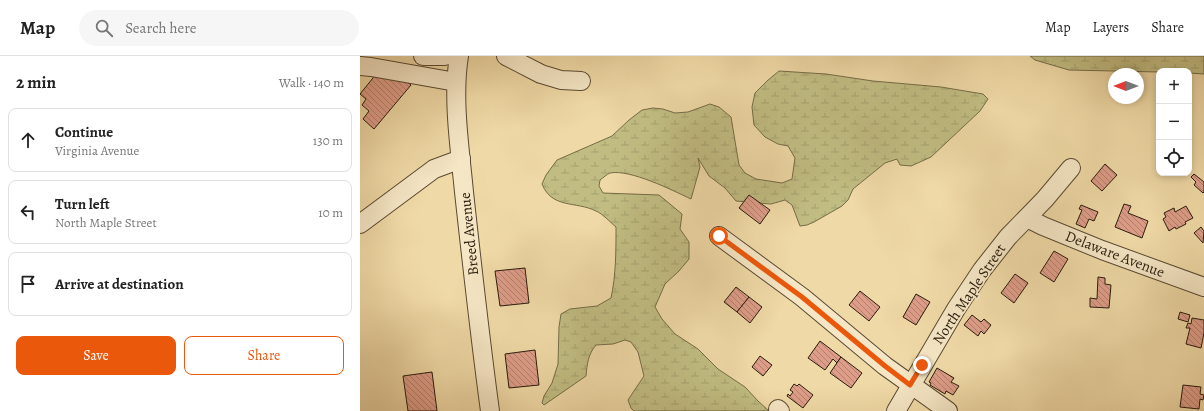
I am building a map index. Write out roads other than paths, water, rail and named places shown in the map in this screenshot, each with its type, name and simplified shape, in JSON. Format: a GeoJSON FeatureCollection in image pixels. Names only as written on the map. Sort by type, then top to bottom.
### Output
{"type":"FeatureCollection","features":[{"type":"Feature","properties":{"kind":"street"},"geometry":{"type":"LineString","coordinates":[[423,56],[445,56]]}},
{"type":"Feature","properties":{"kind":"street","name":"Breed Avenue"},"geometry":{"type":"LineString","coordinates":[[458,56],[456,82],[461,159],[480,336],[490,411]]}},
{"type":"Feature","properties":{"kind":"street"},"geometry":{"type":"LineString","coordinates":[[506,56],[541,74],[560,80],[581,81]]}},
{"type":"Feature","properties":{"kind":"street"},"geometry":{"type":"LineString","coordinates":[[360,66],[456,82]]}},
{"type":"Feature","properties":{"kind":"street"},"geometry":{"type":"LineString","coordinates":[[360,224],[434,169],[461,159]]}},
{"type":"Feature","properties":{"kind":"street","name":"North Maple Street"},"geometry":{"type":"LineString","coordinates":[[896,411],[910,385],[974,281],[999,248],[1045,199],[1071,168]]}},
{"type":"Feature","properties":{"kind":"street","name":"Delaware Avenue"},"geometry":{"type":"LineString","coordinates":[[1027,218],[1102,250],[1204,287]]}},
{"type":"Feature","properties":{"kind":"street"},"geometry":{"type":"LineString","coordinates":[[719,236],[802,297],[885,366],[948,411]]}}]}
